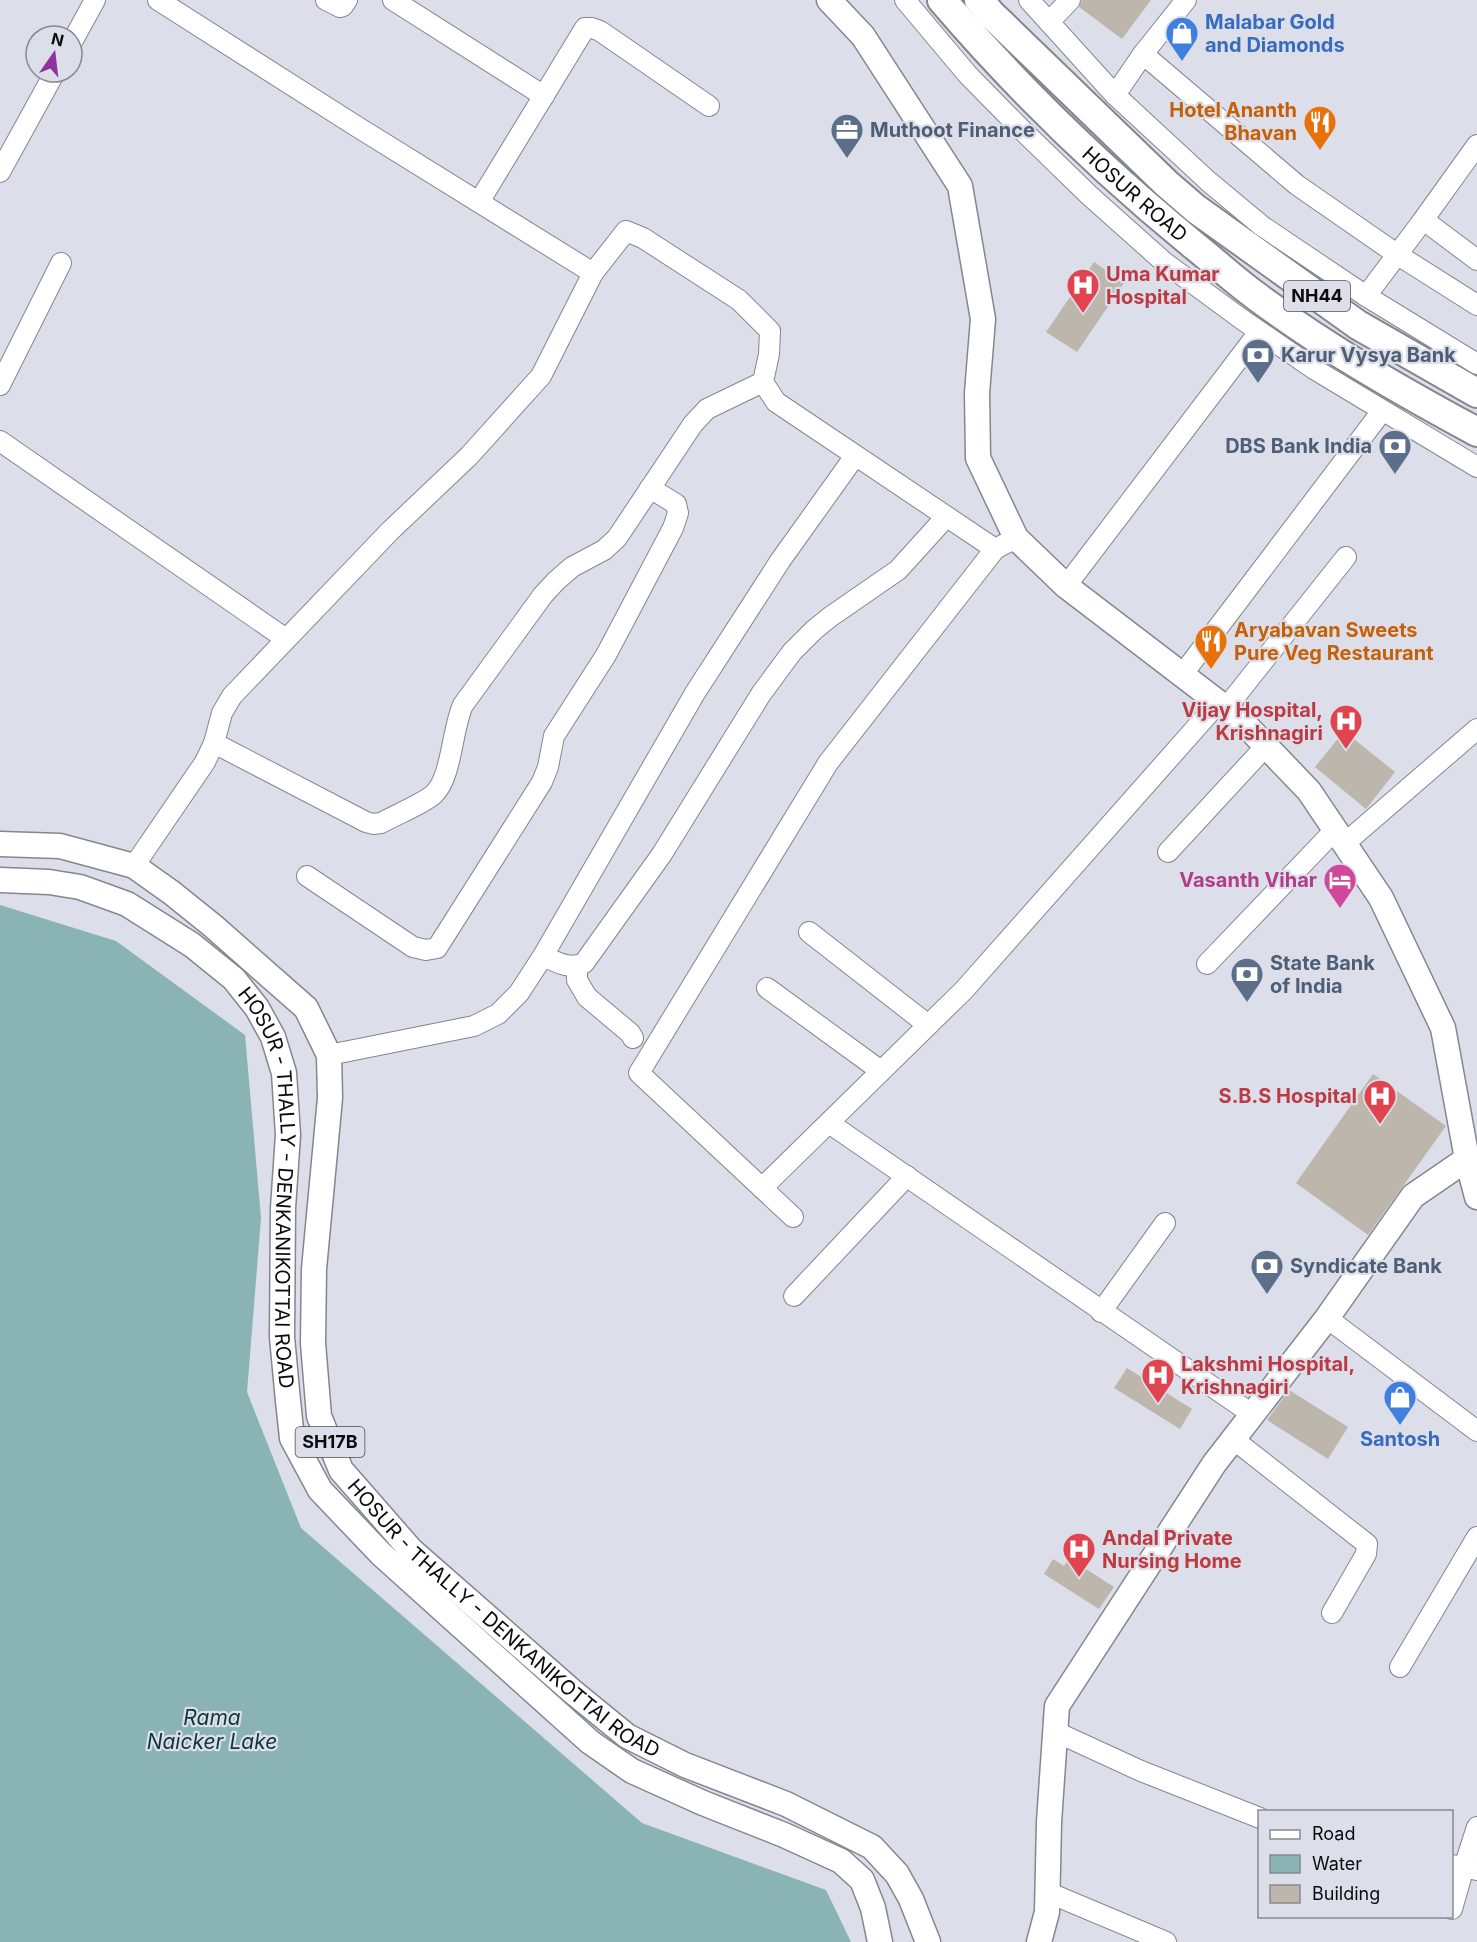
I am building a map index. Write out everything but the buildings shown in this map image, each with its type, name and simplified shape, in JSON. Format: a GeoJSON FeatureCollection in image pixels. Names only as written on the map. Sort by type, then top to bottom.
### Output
{"type":"FeatureCollection","features":[{"type":"Feature","properties":{"kind":"highway","name":"HOSUR ROAD"},"geometry":{"type":"LineString","coordinates":[[942,0],[1060,127],[1142,202],[1256,296],[1339,352],[1477,432]]}},
{"type":"Feature","properties":{"kind":"highway","name":"HOSUR ROAD"},"geometry":{"type":"LineString","coordinates":[[979,0],[990,14],[1196,209],[1358,325],[1477,393]]}},
{"type":"Feature","properties":{"kind":"main road"},"geometry":{"type":"LineString","coordinates":[[829,0],[863,36],[960,186],[983,319],[978,393],[978,458],[1016,538],[1065,586],[1240,719],[1309,791],[1381,898],[1443,1028],[1472,1155],[1477,1197]]}},
{"type":"Feature","properties":{"kind":"main road","name":"HOSUR - THALLY - DENKANIKOTTAI ROAD"},"geometry":{"type":"LineString","coordinates":[[0,844],[60,846],[134,866],[172,892],[306,1008],[329,1055],[330,1098],[314,1269],[313,1343],[319,1416],[341,1470],[411,1550],[573,1692],[627,1736],[685,1766],[786,1804],[872,1847],[902,1882],[928,1942]]}},
{"type":"Feature","properties":{"kind":"main road","name":"HOSUR - THALLY - DENKANIKOTTAI ROAD"},"geometry":{"type":"LineString","coordinates":[[0,880],[49,882],[80,887],[127,904],[192,945],[234,979],[257,1008],[273,1037],[284,1073],[288,1136],[283,1208],[282,1325],[288,1401],[292,1438],[320,1490],[381,1554],[590,1742],[632,1771],[841,1861],[862,1880],[873,1908],[880,1942]]}},
{"type":"Feature","properties":{"kind":"main road"},"geometry":{"type":"LineString","coordinates":[[1039,1942],[1047,1911],[1057,1706],[1214,1464],[1327,1318],[1413,1196],[1472,1155]]}},
{"type":"Feature","properties":{"kind":"street"},"geometry":{"type":"LineString","coordinates":[[82,24],[95,0]]}},
{"type":"Feature","properties":{"kind":"street"},"geometry":{"type":"LineString","coordinates":[[158,0],[593,273]]}},
{"type":"Feature","properties":{"kind":"street"},"geometry":{"type":"LineString","coordinates":[[326,0],[340,7],[347,0]]}},
{"type":"Feature","properties":{"kind":"street"},"geometry":{"type":"LineString","coordinates":[[393,0],[544,96]]}},
{"type":"Feature","properties":{"kind":"street"},"geometry":{"type":"LineString","coordinates":[[905,0],[968,75],[1090,196],[1164,262],[1259,332],[1314,369],[1477,467]]}},
{"type":"Feature","properties":{"kind":"street"},"geometry":{"type":"LineString","coordinates":[[1029,0],[1115,94],[1208,181],[1262,226],[1366,296],[1477,364]]}},
{"type":"Feature","properties":{"kind":"street"},"geometry":{"type":"LineString","coordinates":[[1049,22],[1070,0]]}},
{"type":"Feature","properties":{"kind":"street"},"geometry":{"type":"LineString","coordinates":[[1115,94],[1186,0]]}},
{"type":"Feature","properties":{"kind":"street"},"geometry":{"type":"LineString","coordinates":[[479,202],[585,28],[600,31],[709,106]]}},
{"type":"Feature","properties":{"kind":"street"},"geometry":{"type":"LineString","coordinates":[[1143,54],[1297,185],[1398,255],[1477,305]]}},
{"type":"Feature","properties":{"kind":"street"},"geometry":{"type":"LineString","coordinates":[[0,172],[48,84]]}},
{"type":"Feature","properties":{"kind":"street"},"geometry":{"type":"LineString","coordinates":[[1366,296],[1477,145]]}},
{"type":"Feature","properties":{"kind":"street"},"geometry":{"type":"LineString","coordinates":[[1421,223],[1429,224],[1477,260]]}},
{"type":"Feature","properties":{"kind":"street"},"geometry":{"type":"LineString","coordinates":[[134,866],[205,762],[214,743],[222,713],[232,696],[390,531],[469,456],[541,376],[593,273],[626,231],[643,238],[739,300],[770,331],[769,354],[763,382],[776,402],[995,549]]}},
{"type":"Feature","properties":{"kind":"street"},"geometry":{"type":"LineString","coordinates":[[0,384],[61,263]]}},
{"type":"Feature","properties":{"kind":"street"},"geometry":{"type":"LineString","coordinates":[[1065,586],[1259,332]]}},
{"type":"Feature","properties":{"kind":"street"},"geometry":{"type":"LineString","coordinates":[[214,743],[373,824],[381,823],[434,795],[445,775],[456,719],[463,705],[543,595],[572,567],[604,550],[616,538],[693,424],[707,409],[763,382]]}},
{"type":"Feature","properties":{"kind":"street"},"geometry":{"type":"LineString","coordinates":[[1182,675],[1382,411]]}},
{"type":"Feature","properties":{"kind":"street"},"geometry":{"type":"LineString","coordinates":[[0,441],[286,639]]}},
{"type":"Feature","properties":{"kind":"street"},"geometry":{"type":"LineString","coordinates":[[329,1055],[474,1026],[498,1014],[519,993],[543,956],[695,693],[780,561],[855,456]]}},
{"type":"Feature","properties":{"kind":"street"},"geometry":{"type":"LineString","coordinates":[[307,876],[413,947],[426,950],[437,948],[542,783],[548,767],[549,751],[554,736],[606,655],[673,528],[678,513],[676,504],[650,488]]}},
{"type":"Feature","properties":{"kind":"street"},"geometry":{"type":"LineString","coordinates":[[543,956],[568,967],[584,963],[662,854],[761,694],[792,652],[830,617],[898,570],[946,517]]}},
{"type":"Feature","properties":{"kind":"street"},"geometry":{"type":"LineString","coordinates":[[793,1217],[639,1073],[828,763],[995,549],[1016,538]]}},
{"type":"Feature","properties":{"kind":"street"},"geometry":{"type":"LineString","coordinates":[[762,1188],[991,961],[1222,705],[1346,557]]}},
{"type":"Feature","properties":{"kind":"street"},"geometry":{"type":"LineString","coordinates":[[1207,964],[1340,837],[1477,729]]}},
{"type":"Feature","properties":{"kind":"street"},"geometry":{"type":"LineString","coordinates":[[1168,852],[1266,746]]}},
{"type":"Feature","properties":{"kind":"street"},"geometry":{"type":"LineString","coordinates":[[809,932],[928,1025]]}},
{"type":"Feature","properties":{"kind":"street"},"geometry":{"type":"LineString","coordinates":[[577,966],[577,980],[587,997],[633,1038]]}},
{"type":"Feature","properties":{"kind":"street"},"geometry":{"type":"LineString","coordinates":[[767,988],[881,1071]]}},
{"type":"Feature","properties":{"kind":"street"},"geometry":{"type":"LineString","coordinates":[[829,1123],[1252,1414]]}},
{"type":"Feature","properties":{"kind":"street"},"geometry":{"type":"LineString","coordinates":[[794,1296],[907,1176]]}},
{"type":"Feature","properties":{"kind":"street"},"geometry":{"type":"LineString","coordinates":[[1101,1311],[1165,1223]]}},
{"type":"Feature","properties":{"kind":"street"},"geometry":{"type":"LineString","coordinates":[[1327,1318],[1477,1431]]}},
{"type":"Feature","properties":{"kind":"street"},"geometry":{"type":"LineString","coordinates":[[1233,1439],[1367,1544],[1366,1554],[1332,1613]]}},
{"type":"Feature","properties":{"kind":"street"},"geometry":{"type":"LineString","coordinates":[[1400,1667],[1477,1537]]}},
{"type":"Feature","properties":{"kind":"street"},"geometry":{"type":"LineString","coordinates":[[1054,1731],[1141,1771],[1258,1817]]}},
{"type":"Feature","properties":{"kind":"street"},"geometry":{"type":"LineString","coordinates":[[1453,1903],[1477,1827]]}},
{"type":"Feature","properties":{"kind":"street"},"geometry":{"type":"LineString","coordinates":[[1047,1892],[1166,1942]]}},
{"type":"Feature","properties":{"kind":"water","name":"Rama Naicker Lake"},"geometry":{"type":"Polygon","coordinates":[[[0,905],[116,941],[245,1035],[261,1218],[247,1392],[301,1528],[642,1823],[826,1890],[851,1942],[0,1942],[0,905]]]}},
{"type":"Feature","properties":{"kind":"place","name":"Malabar Gold and Diamonds"},"geometry":{"type":"Point","coordinates":[1182,62]}},
{"type":"Feature","properties":{"kind":"place","name":"Hotel Ananth Bhavan"},"geometry":{"type":"Point","coordinates":[1320,151]}},
{"type":"Feature","properties":{"kind":"place","name":"Muthoot Finance"},"geometry":{"type":"Point","coordinates":[847,159]}},
{"type":"Feature","properties":{"kind":"place","name":"Uma Kumar Hospital"},"geometry":{"type":"Point","coordinates":[1083,314]}},
{"type":"Feature","properties":{"kind":"place","name":"Karur Vysya Bank"},"geometry":{"type":"Point","coordinates":[1258,384]}},
{"type":"Feature","properties":{"kind":"place","name":"DBS Bank India"},"geometry":{"type":"Point","coordinates":[1395,475]}},
{"type":"Feature","properties":{"kind":"place","name":"Aryabavan Sweets Pure Veg Restaurant"},"geometry":{"type":"Point","coordinates":[1211,670]}},
{"type":"Feature","properties":{"kind":"place","name":"Vijay Hospital, Krishnagiri"},"geometry":{"type":"Point","coordinates":[1346,750]}},
{"type":"Feature","properties":{"kind":"place","name":"Vasanth Vihar"},"geometry":{"type":"Point","coordinates":[1340,909]}},
{"type":"Feature","properties":{"kind":"place","name":"State Bank of India"},"geometry":{"type":"Point","coordinates":[1247,1003]}},
{"type":"Feature","properties":{"kind":"place","name":"S.B.S Hospital"},"geometry":{"type":"Point","coordinates":[1380,1125]}},
{"type":"Feature","properties":{"kind":"place","name":"Syndicate Bank"},"geometry":{"type":"Point","coordinates":[1267,1295]}},
{"type":"Feature","properties":{"kind":"place","name":"Lakshmi Hospital, Krishnagiri"},"geometry":{"type":"Point","coordinates":[1158,1404]}},
{"type":"Feature","properties":{"kind":"place","name":"Santosh"},"geometry":{"type":"Point","coordinates":[1400,1426]}},
{"type":"Feature","properties":{"kind":"place","name":"Andal Private Nursing Home"},"geometry":{"type":"Point","coordinates":[1079,1578]}}]}
